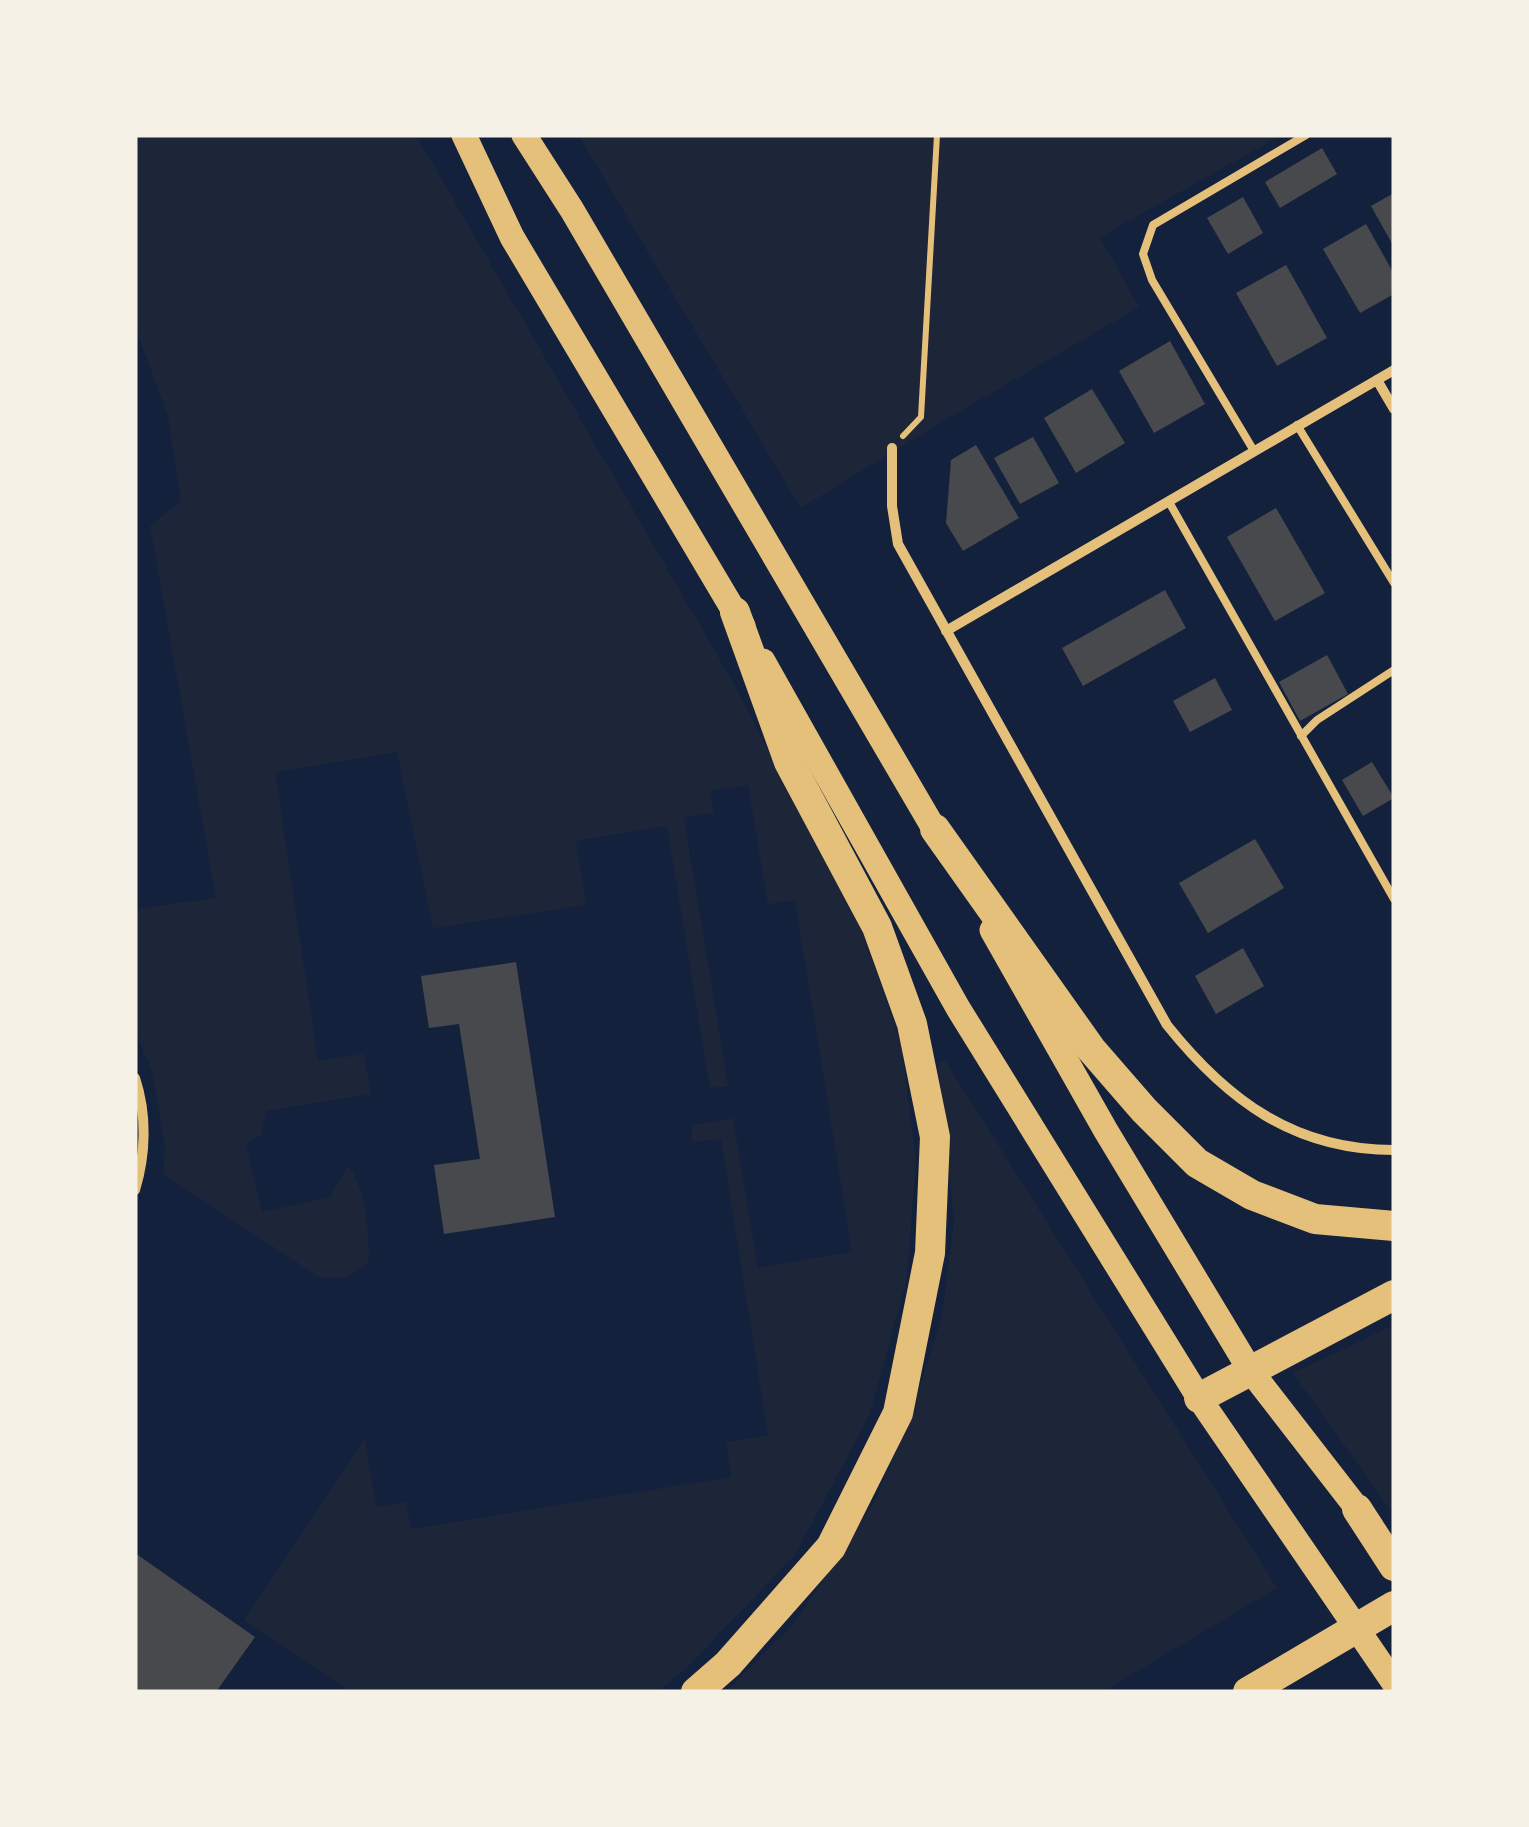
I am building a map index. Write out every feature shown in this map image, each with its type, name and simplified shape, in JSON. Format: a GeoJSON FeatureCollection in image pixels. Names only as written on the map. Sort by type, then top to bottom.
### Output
{"type":"FeatureCollection","features":[{"type":"Feature","properties":{"kind":"highway"},"geometry":{"type":"LineString","coordinates":[[696,1692],[728,1664],[831,1547],[898,1413],[930,1253],[935,1137],[912,1024],[877,926],[789,762],[735,612]]}},
{"type":"Feature","properties":{"kind":"highway"},"geometry":{"type":"LineString","coordinates":[[935,829],[1091,1048],[1144,1110],[1198,1163],[1252,1195],[1314,1219],[1394,1226]]}},
{"type":"Feature","properties":{"kind":"highway"},"geometry":{"type":"LineString","coordinates":[[1200,1398],[1394,1295]]}},
{"type":"Feature","properties":{"kind":"highway"},"geometry":{"type":"LineString","coordinates":[[1358,1509],[1394,1566]]}},
{"type":"Feature","properties":{"kind":"highway"},"geometry":{"type":"LineString","coordinates":[[1248,1692],[1394,1606]]}},
{"type":"Feature","properties":{"kind":"main road"},"geometry":{"type":"LineString","coordinates":[[464,135],[512,237],[735,612],[958,1008],[1200,1398],[1394,1683]]}},
{"type":"Feature","properties":{"kind":"main road"},"geometry":{"type":"LineString","coordinates":[[524,135],[572,210],[935,829],[1106,1131],[1250,1370],[1394,1556]]}},
{"type":"Feature","properties":{"kind":"street"},"geometry":{"type":"LineString","coordinates":[[946,631],[1394,370]]}},
{"type":"Feature","properties":{"kind":"street"},"geometry":{"type":"LineString","coordinates":[[1377,380],[1394,409]]}},
{"type":"Feature","properties":{"kind":"street"},"geometry":{"type":"LineString","coordinates":[[892,448],[892,506],[898,544],[1167,1025],[1195,1060],[1245,1105],[1287,1128],[1325,1141],[1394,1150]]}},
{"type":"Feature","properties":{"kind":"street"},"geometry":{"type":"LineString","coordinates":[[135,1078],[144,1128],[135,1190]]}},
{"type":"Feature","properties":{"kind":"lane"},"geometry":{"type":"LineString","coordinates":[[1254,451],[1152,280],[1143,254],[1153,225],[1306,135]]}},
{"type":"Feature","properties":{"kind":"lane"},"geometry":{"type":"LineString","coordinates":[[1297,425],[1394,582]]}},
{"type":"Feature","properties":{"kind":"lane"},"geometry":{"type":"LineString","coordinates":[[1169,502],[1394,900]]}},
{"type":"Feature","properties":{"kind":"lane"},"geometry":{"type":"LineString","coordinates":[[1302,736],[1317,720],[1394,670]]}},
{"type":"Feature","properties":{"kind":"path"},"geometry":{"type":"LineString","coordinates":[[892,448],[922,417],[938,135]]}},
{"type":"Feature","properties":{"kind":"shaded area"},"geometry":{"type":"Polygon","coordinates":[[[135,135],[416,135],[734,684],[860,926],[901,1043],[916,1162],[907,1278],[870,1414],[795,1555],[658,1692],[350,1692],[244,1620],[365,1439],[376,1507],[406,1502],[411,1529],[731,1477],[726,1442],[768,1435],[721,1139],[692,1142],[692,1125],[733,1118],[758,1268],[852,1252],[795,900],[768,904],[748,785],[710,791],[714,813],[684,818],[728,1086],[710,1088],[667,826],[576,841],[586,905],[433,928],[397,752],[275,772],[318,1061],[364,1054],[371,1094],[266,1111],[261,1135],[246,1143],[262,1212],[330,1197],[348,1165],[366,1212],[368,1264],[345,1278],[319,1277],[163,1174],[165,1149],[152,1070],[135,1033],[135,909],[216,898],[150,526],[181,501],[168,417],[135,327],[135,135]]]}},
{"type":"Feature","properties":{"kind":"shaded area"},"geometry":{"type":"Polygon","coordinates":[[[578,135],[1282,135],[1100,237],[1139,307],[801,508],[578,135]]]}},
{"type":"Feature","properties":{"kind":"shaded area"},"geometry":{"type":"Polygon","coordinates":[[[938,1061],[946,1062],[1277,1588],[1102,1692],[726,1692],[797,1620],[875,1500],[909,1421],[942,1317],[954,1221],[938,1061]]]}},
{"type":"Feature","properties":{"kind":"shaded area"},"geometry":{"type":"Polygon","coordinates":[[[1394,1325],[1394,1515],[1293,1373],[1394,1325]]]}},
{"type":"Feature","properties":{"kind":"building"},"geometry":{"type":"Polygon","coordinates":[[[1322,148],[1337,174],[1280,208],[1265,182],[1322,148]]]}},
{"type":"Feature","properties":{"kind":"building"},"geometry":{"type":"Polygon","coordinates":[[[1394,193],[1394,247],[1371,206],[1394,193]]]}},
{"type":"Feature","properties":{"kind":"building"},"geometry":{"type":"Polygon","coordinates":[[[1243,197],[1263,233],[1228,254],[1207,218],[1243,197]]]}},
{"type":"Feature","properties":{"kind":"building"},"geometry":{"type":"Polygon","coordinates":[[[1366,224],[1394,274],[1394,294],[1360,313],[1323,249],[1366,224]]]}},
{"type":"Feature","properties":{"kind":"building"},"geometry":{"type":"Polygon","coordinates":[[[1286,265],[1327,338],[1277,366],[1236,293],[1286,265]]]}},
{"type":"Feature","properties":{"kind":"building"},"geometry":{"type":"Polygon","coordinates":[[[1170,341],[1205,404],[1154,433],[1119,371],[1170,341]]]}},
{"type":"Feature","properties":{"kind":"building"},"geometry":{"type":"Polygon","coordinates":[[[1092,389],[1125,443],[1076,473],[1044,418],[1092,389]]]}},
{"type":"Feature","properties":{"kind":"building"},"geometry":{"type":"Polygon","coordinates":[[[1033,437],[1059,483],[1020,504],[994,458],[1033,437]]]}},
{"type":"Feature","properties":{"kind":"building"},"geometry":{"type":"Polygon","coordinates":[[[976,445],[1019,518],[963,551],[946,523],[951,460],[976,445]]]}},
{"type":"Feature","properties":{"kind":"building"},"geometry":{"type":"Polygon","coordinates":[[[1276,508],[1325,593],[1275,621],[1227,537],[1276,508]]]}},
{"type":"Feature","properties":{"kind":"building"},"geometry":{"type":"Polygon","coordinates":[[[1165,590],[1186,628],[1083,686],[1062,648],[1165,590]]]}},
{"type":"Feature","properties":{"kind":"building"},"geometry":{"type":"Polygon","coordinates":[[[1327,655],[1348,694],[1300,721],[1279,682],[1327,655]]]}},
{"type":"Feature","properties":{"kind":"building"},"geometry":{"type":"Polygon","coordinates":[[[1215,678],[1232,710],[1190,732],[1173,701],[1215,678]]]}},
{"type":"Feature","properties":{"kind":"building"},"geometry":{"type":"Polygon","coordinates":[[[1372,762],[1394,798],[1363,816],[1342,780],[1372,762]]]}},
{"type":"Feature","properties":{"kind":"building"},"geometry":{"type":"Polygon","coordinates":[[[1255,839],[1284,888],[1208,933],[1179,883],[1255,839]]]}},
{"type":"Feature","properties":{"kind":"building"},"geometry":{"type":"Polygon","coordinates":[[[1243,948],[1264,986],[1216,1014],[1195,976],[1243,948]]]}},
{"type":"Feature","properties":{"kind":"building"},"geometry":{"type":"Polygon","coordinates":[[[516,962],[555,1217],[444,1234],[434,1165],[480,1159],[459,1024],[429,1028],[421,976],[516,962]]]}},
{"type":"Feature","properties":{"kind":"building"},"geometry":{"type":"Polygon","coordinates":[[[135,1553],[255,1637],[216,1692],[135,1692],[135,1553]]]}}]}
